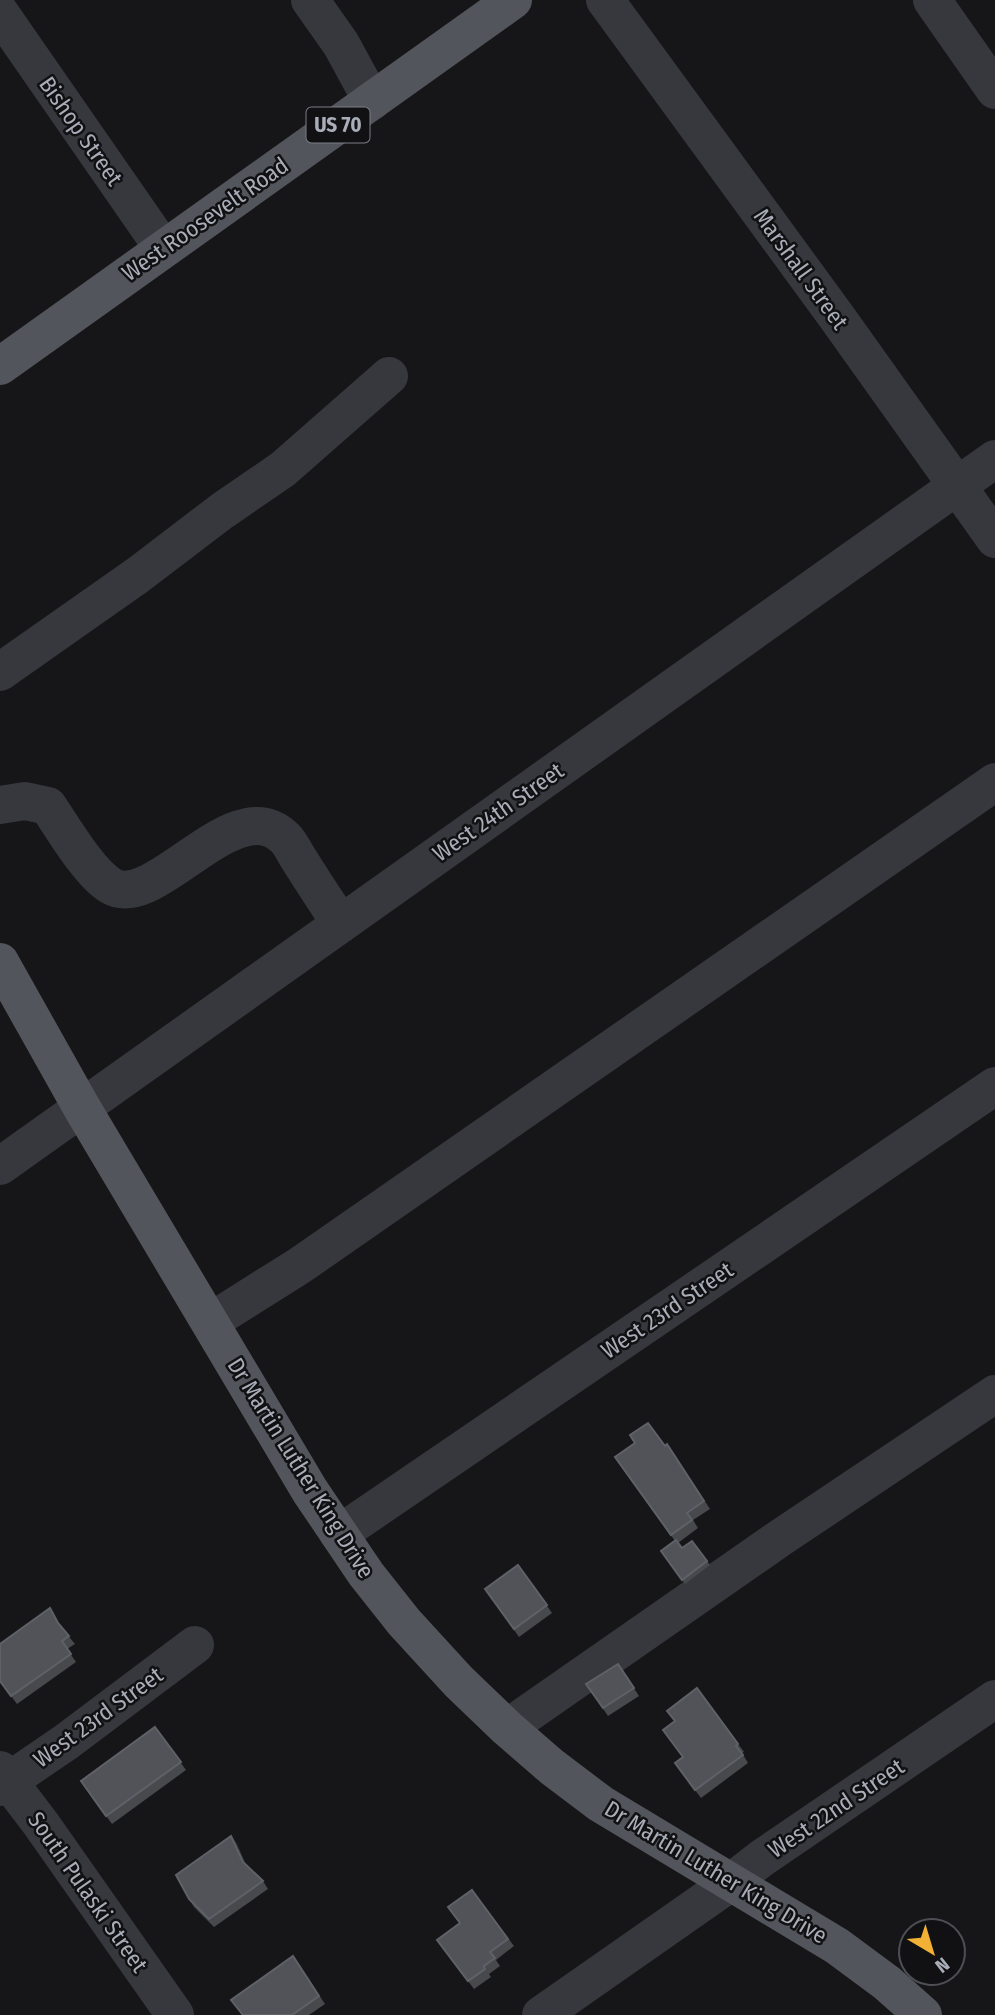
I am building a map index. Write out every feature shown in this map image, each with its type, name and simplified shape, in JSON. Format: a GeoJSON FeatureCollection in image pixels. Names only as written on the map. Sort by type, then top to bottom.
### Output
{"type":"FeatureCollection","features":[{"type":"Feature","properties":{"kind":"main road","name":"West Roosevelt Road"},"geometry":{"type":"LineString","coordinates":[[0,366],[513,0]]}},
{"type":"Feature","properties":{"kind":"main road","name":"Dr Martin Luther King Drive"},"geometry":{"type":"LineString","coordinates":[[0,962],[82,1108],[310,1491],[366,1574],[404,1622],[459,1682],[552,1767],[601,1804],[837,1946],[887,1983],[923,2015]]}},
{"type":"Feature","properties":{"kind":"street"},"geometry":{"type":"LineString","coordinates":[[310,0],[341,44],[372,101]]}},
{"type":"Feature","properties":{"kind":"street","name":"Marshall Street"},"geometry":{"type":"LineString","coordinates":[[605,0],[995,539]]}},
{"type":"Feature","properties":{"kind":"street"},"geometry":{"type":"LineString","coordinates":[[932,0],[995,90]]}},
{"type":"Feature","properties":{"kind":"street","name":"Bishop Street"},"geometry":{"type":"LineString","coordinates":[[0,13],[163,248]]}},
{"type":"Feature","properties":{"kind":"street"},"geometry":{"type":"LineString","coordinates":[[0,672],[283,469],[389,376]]}},
{"type":"Feature","properties":{"kind":"street","name":"West 24th Street"},"geometry":{"type":"LineString","coordinates":[[0,1166],[995,458]]}},
{"type":"Feature","properties":{"kind":"street"},"geometry":{"type":"LineString","coordinates":[[210,1322],[299,1266],[995,782]]}},
{"type":"Feature","properties":{"kind":"street"},"geometry":{"type":"LineString","coordinates":[[0,805],[25,801],[48,806],[92,869],[112,887],[127,890],[147,885],[219,837],[246,828],[266,827],[284,838],[341,924]]}},
{"type":"Feature","properties":{"kind":"street","name":"West 23rd Street"},"geometry":{"type":"LineString","coordinates":[[340,1534],[995,1086]]}},
{"type":"Feature","properties":{"kind":"street"},"geometry":{"type":"LineString","coordinates":[[507,1728],[783,1536],[995,1394]]}},
{"type":"Feature","properties":{"kind":"street","name":"West 23rd Street"},"geometry":{"type":"LineString","coordinates":[[3,1780],[66,1742],[195,1645]]}},
{"type":"Feature","properties":{"kind":"street","name":"West 22nd Street"},"geometry":{"type":"LineString","coordinates":[[541,2015],[762,1858],[995,1699]]}},
{"type":"Feature","properties":{"kind":"street","name":"South Pulaski Street"},"geometry":{"type":"LineString","coordinates":[[3,1780],[41,1824],[175,2015]]}},
{"type":"Feature","properties":{"kind":"building"},"geometry":{"type":"Polygon","coordinates":[[[648,1423],[665,1446],[667,1444],[704,1501],[687,1513],[692,1520],[671,1535],[615,1457],[635,1443],[630,1435],[648,1423]]]}},
{"type":"Feature","properties":{"kind":"building"},"geometry":{"type":"Polygon","coordinates":[[[676,1540],[682,1548],[692,1541],[707,1561],[682,1580],[661,1551],[676,1540]]]}},
{"type":"Feature","properties":{"kind":"building"},"geometry":{"type":"Polygon","coordinates":[[[518,1565],[547,1605],[514,1629],[485,1589],[518,1565]]]}},
{"type":"Feature","properties":{"kind":"building"},"geometry":{"type":"Polygon","coordinates":[[[50,1608],[69,1636],[62,1641],[71,1654],[11,1696],[0,1681],[0,1644],[50,1608]]]}},
{"type":"Feature","properties":{"kind":"building"},"geometry":{"type":"Polygon","coordinates":[[[618,1664],[634,1688],[603,1708],[586,1684],[618,1664]]]}},
{"type":"Feature","properties":{"kind":"building"},"geometry":{"type":"Polygon","coordinates":[[[697,1688],[738,1744],[736,1746],[743,1755],[695,1790],[675,1763],[683,1757],[663,1730],[675,1721],[667,1711],[697,1688]]]}},
{"type":"Feature","properties":{"kind":"building"},"geometry":{"type":"Polygon","coordinates":[[[155,1727],[181,1762],[106,1816],[81,1781],[155,1727]]]}},
{"type":"Feature","properties":{"kind":"building"},"geometry":{"type":"Polygon","coordinates":[[[231,1836],[243,1862],[263,1881],[209,1919],[189,1899],[176,1875],[231,1836]]]}},
{"type":"Feature","properties":{"kind":"building"},"geometry":{"type":"Polygon","coordinates":[[[472,1890],[508,1939],[490,1952],[495,1958],[468,1981],[437,1940],[460,1923],[448,1907],[472,1890]]]}},
{"type":"Feature","properties":{"kind":"building"},"geometry":{"type":"Polygon","coordinates":[[[293,1956],[319,1996],[292,2015],[243,2015],[231,2000],[293,1956]]]}}]}
